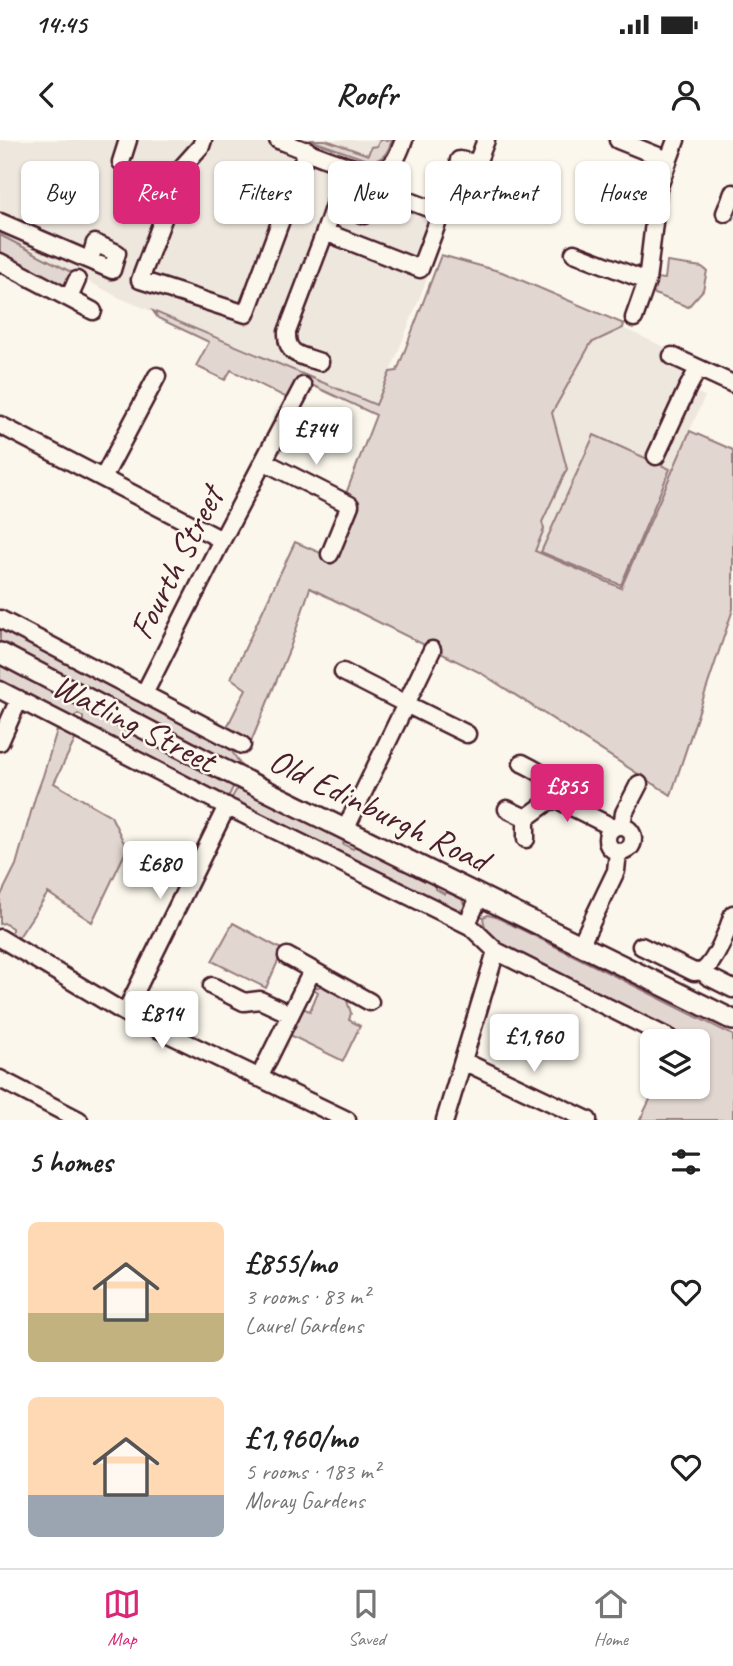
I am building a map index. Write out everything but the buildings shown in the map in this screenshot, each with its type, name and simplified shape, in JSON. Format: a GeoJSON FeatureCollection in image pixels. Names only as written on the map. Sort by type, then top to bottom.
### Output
{"type":"FeatureCollection","features":[{"type":"Feature","properties":{"kind":"main road","name":"Old Edinburgh Road"},"geometry":{"type":"LineString","coordinates":[[0,653],[216,766],[733,1020]]}},
{"type":"Feature","properties":{"kind":"street"},"geometry":{"type":"LineString","coordinates":[[121,161],[128,140]]}},
{"type":"Feature","properties":{"kind":"street"},"geometry":{"type":"LineString","coordinates":[[203,140],[183,166],[140,281],[247,314],[307,150]]}},
{"type":"Feature","properties":{"kind":"street"},"geometry":{"type":"LineString","coordinates":[[278,140],[334,161]]}},
{"type":"Feature","properties":{"kind":"street"},"geometry":{"type":"LineString","coordinates":[[395,161],[404,140]]}},
{"type":"Feature","properties":{"kind":"street"},"geometry":{"type":"LineString","coordinates":[[478,161],[486,140]]}},
{"type":"Feature","properties":{"kind":"street"},"geometry":{"type":"LineString","coordinates":[[618,140],[668,160]]}},
{"type":"Feature","properties":{"kind":"street"},"geometry":{"type":"LineString","coordinates":[[634,318],[647,281],[658,189],[676,140]]}},
{"type":"Feature","properties":{"kind":"street"},"geometry":{"type":"LineString","coordinates":[[460,160],[466,161]]}},
{"type":"Feature","properties":{"kind":"street"},"geometry":{"type":"LineString","coordinates":[[725,213],[733,193]]}},
{"type":"Feature","properties":{"kind":"street"},"geometry":{"type":"LineString","coordinates":[[325,232],[420,270],[441,213],[411,202]]}},
{"type":"Feature","properties":{"kind":"street"},"geometry":{"type":"LineString","coordinates":[[0,222],[90,260]]}},
{"type":"Feature","properties":{"kind":"street"},"geometry":{"type":"LineString","coordinates":[[320,362],[293,352],[287,344],[287,332],[328,224]]}},
{"type":"Feature","properties":{"kind":"street"},"geometry":{"type":"LineString","coordinates":[[574,253],[647,281]]}},
{"type":"Feature","properties":{"kind":"street"},"geometry":{"type":"LineString","coordinates":[[0,262],[93,311]]}},
{"type":"Feature","properties":{"kind":"street"},"geometry":{"type":"LineString","coordinates":[[69,299],[77,280]]}},
{"type":"Feature","properties":{"kind":"street"},"geometry":{"type":"LineString","coordinates":[[672,356],[733,384]]}},
{"type":"Feature","properties":{"kind":"street"},"geometry":{"type":"LineString","coordinates":[[656,456],[698,369]]}},
{"type":"Feature","properties":{"kind":"street"},"geometry":{"type":"LineString","coordinates":[[103,478],[157,376]]}},
{"type":"Feature","properties":{"kind":"street","name":"Fourth Street"},"geometry":{"type":"LineString","coordinates":[[144,694],[303,386]]}},
{"type":"Feature","properties":{"kind":"street"},"geometry":{"type":"LineString","coordinates":[[0,425],[222,540]]}},
{"type":"Feature","properties":{"kind":"street","name":"Fourth Street"},"geometry":{"type":"LineString","coordinates":[[265,461],[350,505],[330,554]]}},
{"type":"Feature","properties":{"kind":"street","name":"Old Edinburgh Road"},"geometry":{"type":"LineString","coordinates":[[0,619],[242,745]]}},
{"type":"Feature","properties":{"kind":"street"},"geometry":{"type":"LineString","coordinates":[[346,828],[432,650]]}},
{"type":"Feature","properties":{"kind":"street"},"geometry":{"type":"LineString","coordinates":[[342,672],[467,734]]}},
{"type":"Feature","properties":{"kind":"street","name":"Watling Street"},"geometry":{"type":"LineString","coordinates":[[0,690],[467,925],[496,951],[651,1029]]}},
{"type":"Feature","properties":{"kind":"street"},"geometry":{"type":"LineString","coordinates":[[0,742],[19,699]]}},
{"type":"Feature","properties":{"kind":"street"},"geometry":{"type":"LineString","coordinates":[[522,763],[545,776],[552,787],[555,800]]}},
{"type":"Feature","properties":{"kind":"street"},"geometry":{"type":"LineString","coordinates":[[581,944],[616,871],[618,852],[611,849],[607,834],[616,827],[639,784]]}},
{"type":"Feature","properties":{"kind":"street"},"geometry":{"type":"LineString","coordinates":[[526,818],[549,802],[561,800],[616,827]]}},
{"type":"Feature","properties":{"kind":"street"},"geometry":{"type":"LineString","coordinates":[[125,1013],[228,806]]}},
{"type":"Feature","properties":{"kind":"street"},"geometry":{"type":"LineString","coordinates":[[507,809],[526,818]]}},
{"type":"Feature","properties":{"kind":"street"},"geometry":{"type":"LineString","coordinates":[[526,818],[526,839]]}},
{"type":"Feature","properties":{"kind":"street"},"geometry":{"type":"LineString","coordinates":[[467,925],[480,895]]}},
{"type":"Feature","properties":{"kind":"street"},"geometry":{"type":"LineString","coordinates":[[641,946],[694,972],[703,971],[710,964],[733,914]]}},
{"type":"Feature","properties":{"kind":"street"},"geometry":{"type":"LineString","coordinates":[[0,938],[125,1013],[347,1120]]}},
{"type":"Feature","properties":{"kind":"street"},"geometry":{"type":"LineString","coordinates":[[445,1120],[496,951]]}},
{"type":"Feature","properties":{"kind":"street"},"geometry":{"type":"LineString","coordinates":[[287,956],[370,1002]]}},
{"type":"Feature","properties":{"kind":"street"},"geometry":{"type":"LineString","coordinates":[[652,980],[663,957]]}},
{"type":"Feature","properties":{"kind":"street"},"geometry":{"type":"LineString","coordinates":[[259,1078],[312,971]]}},
{"type":"Feature","properties":{"kind":"street"},"geometry":{"type":"LineString","coordinates":[[703,971],[733,989]]}},
{"type":"Feature","properties":{"kind":"street"},"geometry":{"type":"LineString","coordinates":[[212,986],[244,1002],[260,1000],[290,1014]]}},
{"type":"Feature","properties":{"kind":"street"},"geometry":{"type":"LineString","coordinates":[[463,1061],[588,1120]]}},
{"type":"Feature","properties":{"kind":"street"},"geometry":{"type":"LineString","coordinates":[[0,1080],[79,1120]]}},
{"type":"Feature","properties":{"kind":"shaded area"},"geometry":{"type":"Polygon","coordinates":[[[0,140],[408,140],[399,161],[328,161],[328,224],[411,224],[411,193],[425,199],[425,224],[449,224],[377,405],[120,298],[0,235],[0,140]]]}},
{"type":"Feature","properties":{"kind":"shaded area"},"geometry":{"type":"Polygon","coordinates":[[[310,140],[326,140],[368,155],[371,147],[377,146],[380,140],[392,140],[385,155],[370,161],[310,140]]]}},
{"type":"Feature","properties":{"kind":"shaded area"},"geometry":{"type":"Polygon","coordinates":[[[0,235],[75,274],[69,286],[64,288],[0,258],[0,235]]]}},
{"type":"Feature","properties":{"kind":"shaded area"},"geometry":{"type":"Polygon","coordinates":[[[441,255],[502,272],[624,324],[623,328],[591,343],[552,413],[567,469],[542,522],[544,529],[535,551],[621,588],[690,431],[733,450],[733,609],[671,795],[481,673],[310,588],[290,648],[251,742],[226,729],[246,689],[231,678],[295,542],[323,554],[376,415],[297,378],[287,398],[231,370],[225,380],[196,366],[209,342],[158,318],[153,311],[376,405],[390,372],[397,371],[441,255]]]}},
{"type":"Feature","properties":{"kind":"shaded area"},"geometry":{"type":"Polygon","coordinates":[[[667,262],[702,267],[707,271],[703,290],[688,307],[652,293],[656,278],[665,279],[667,262]]]}},
{"type":"Feature","properties":{"kind":"shaded area"},"geometry":{"type":"Polygon","coordinates":[[[623,328],[671,350],[683,375],[680,386],[705,396],[621,588],[534,551],[543,529],[542,523],[567,470],[552,413],[591,343],[623,328]]]}},
{"type":"Feature","properties":{"kind":"shaded area"},"geometry":{"type":"Polygon","coordinates":[[[594,435],[670,469],[621,585],[541,552],[594,435]]]}},
{"type":"Feature","properties":{"kind":"shaded area"},"geometry":{"type":"Polygon","coordinates":[[[0,625],[226,742],[240,764],[234,764],[0,644],[0,625]]]}},
{"type":"Feature","properties":{"kind":"shaded area"},"geometry":{"type":"Polygon","coordinates":[[[0,665],[234,785],[227,800],[83,725],[83,717],[78,714],[72,718],[0,684],[0,665]]]}},
{"type":"Feature","properties":{"kind":"shaded area"},"geometry":{"type":"Polygon","coordinates":[[[57,730],[76,738],[54,783],[111,816],[127,849],[92,922],[48,893],[17,940],[13,936],[12,928],[4,923],[0,924],[0,897],[16,865],[57,730]]]}},
{"type":"Feature","properties":{"kind":"shaded area"},"geometry":{"type":"Polygon","coordinates":[[[238,787],[344,841],[343,844],[353,849],[356,846],[436,886],[436,889],[445,894],[446,892],[462,899],[465,907],[458,912],[230,801],[238,787]]]}},
{"type":"Feature","properties":{"kind":"shaded area"},"geometry":{"type":"Polygon","coordinates":[[[483,917],[496,917],[733,1035],[733,1120],[640,1120],[650,1099],[710,1099],[710,1029],[664,1029],[514,954],[515,951],[490,934],[483,917]]]}},
{"type":"Feature","properties":{"kind":"shaded area"},"geometry":{"type":"Polygon","coordinates":[[[233,923],[283,950],[266,988],[212,961],[233,923]]]}},
{"type":"Feature","properties":{"kind":"shaded area"},"geometry":{"type":"Polygon","coordinates":[[[323,986],[346,998],[351,1013],[349,1020],[360,1026],[343,1061],[290,1035],[302,1008],[310,1011],[318,992],[312,988],[323,986]]]}}]}
